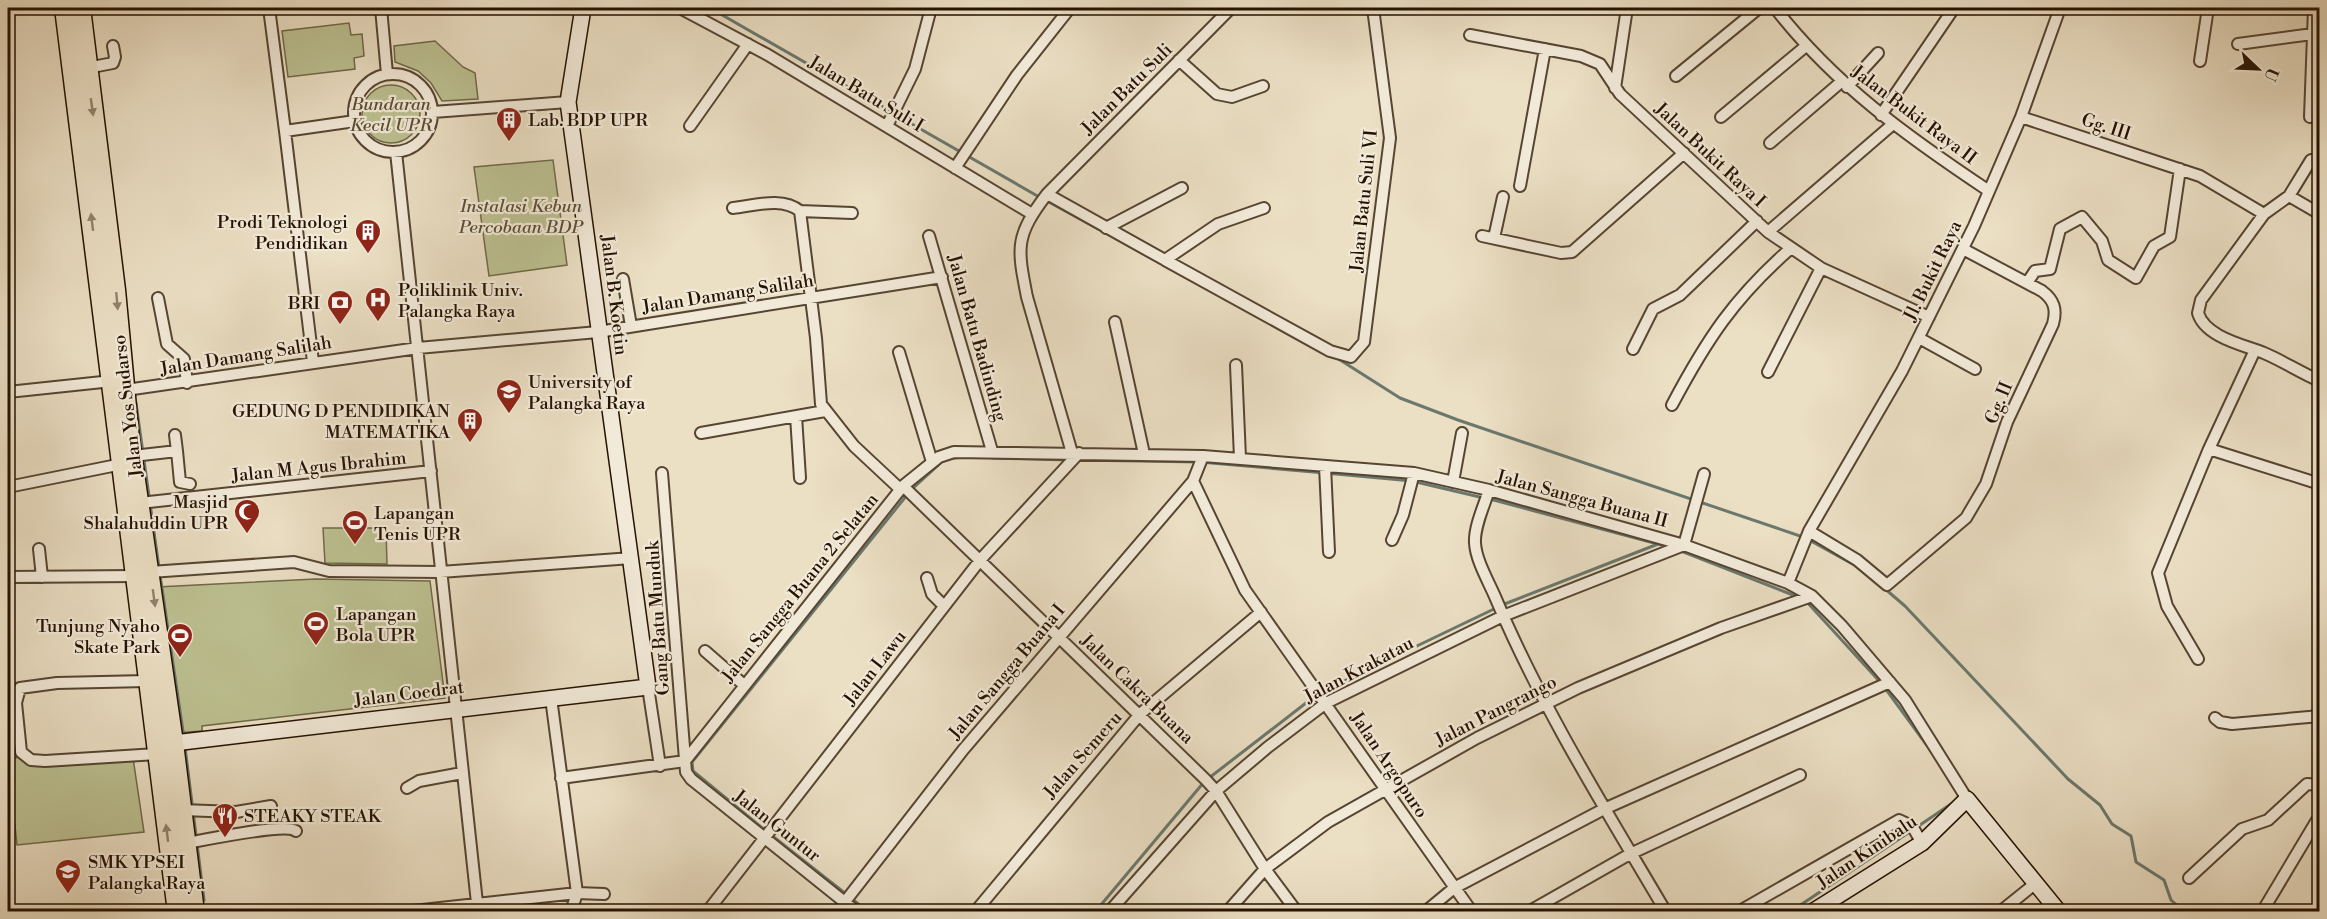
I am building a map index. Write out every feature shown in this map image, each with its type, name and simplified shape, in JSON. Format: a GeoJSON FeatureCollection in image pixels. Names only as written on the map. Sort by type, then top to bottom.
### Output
{"type":"FeatureCollection","features":[{"type":"Feature","properties":{"kind":"main road","name":"Jalan Yos Sudarso"},"geometry":{"type":"LineString","coordinates":[[73,14],[87,69],[126,388],[127,460],[143,574],[174,743],[183,810],[187,843],[185,907]]}},
{"type":"Feature","properties":{"kind":"main road","name":"Jalan Yos Sudarso"},"geometry":{"type":"LineString","coordinates":[[73,14],[126,388]]}},
{"type":"Feature","properties":{"kind":"main road","name":"Jalan Yos Sudarso"},"geometry":{"type":"LineString","coordinates":[[127,460],[140,503],[147,681],[157,753],[185,907]]}},
{"type":"Feature","properties":{"kind":"street"},"geometry":{"type":"LineString","coordinates":[[269,8],[314,362]]}},
{"type":"Feature","properties":{"kind":"street"},"geometry":{"type":"LineString","coordinates":[[381,8],[387,74]]}},
{"type":"Feature","properties":{"kind":"street","name":"Jalan B. Koetin"},"geometry":{"type":"LineString","coordinates":[[583,8],[568,102],[598,332],[660,766]]}},
{"type":"Feature","properties":{"kind":"street","name":"Jalan Batu Suli I"},"geometry":{"type":"LineString","coordinates":[[680,8],[890,122],[955,168],[1033,213]]}},
{"type":"Feature","properties":{"kind":"street"},"geometry":{"type":"LineString","coordinates":[[890,122],[915,69],[931,8]]}},
{"type":"Feature","properties":{"kind":"street"},"geometry":{"type":"LineString","coordinates":[[955,168],[1017,75],[1070,8]]}},
{"type":"Feature","properties":{"kind":"street","name":"Jalan Batu Suli"},"geometry":{"type":"LineString","coordinates":[[1033,213],[1046,196],[1231,8]]}},
{"type":"Feature","properties":{"kind":"street","name":"Jalan Batu Suli VI"},"geometry":{"type":"LineString","coordinates":[[1165,260],[1330,351],[1350,357],[1364,342],[1390,138],[1373,8]]}},
{"type":"Feature","properties":{"kind":"street"},"geometry":{"type":"LineString","coordinates":[[1615,88],[1627,8]]}},
{"type":"Feature","properties":{"kind":"street"},"geometry":{"type":"LineString","coordinates":[[1676,76],[1760,8]]}},
{"type":"Feature","properties":{"kind":"street","name":"Jalan Bukit Raya II"},"geometry":{"type":"LineString","coordinates":[[1774,8],[1806,46],[1844,85],[1893,124],[1989,191]]}},
{"type":"Feature","properties":{"kind":"street"},"geometry":{"type":"LineString","coordinates":[[1881,115],[1954,8]]}},
{"type":"Feature","properties":{"kind":"street","name":"Jl. Bukit Raya"},"geometry":{"type":"LineString","coordinates":[[1788,583],[1809,533],[1919,338],[1963,249],[2021,117],[2060,8]]}},
{"type":"Feature","properties":{"kind":"street"},"geometry":{"type":"LineString","coordinates":[[2200,61],[2208,8]]}},
{"type":"Feature","properties":{"kind":"street"},"geometry":{"type":"LineString","coordinates":[[2310,117],[2317,33],[2314,8]]}},
{"type":"Feature","properties":{"kind":"street"},"geometry":{"type":"LineString","coordinates":[[2238,44],[2317,33]]}},
{"type":"Feature","properties":{"kind":"street","name":"Jalan Bukit Raya I"},"geometry":{"type":"LineString","coordinates":[[1470,34],[1581,56],[1600,64],[1615,88],[1768,232],[1821,268],[1929,317]]}},
{"type":"Feature","properties":{"kind":"street"},"geometry":{"type":"LineString","coordinates":[[690,126],[748,44]]}},
{"type":"Feature","properties":{"kind":"street"},"geometry":{"type":"LineString","coordinates":[[87,69],[113,63],[115,57],[113,46]]}},
{"type":"Feature","properties":{"kind":"street"},"geometry":{"type":"LineString","coordinates":[[1721,117],[1806,46]]}},
{"type":"Feature","properties":{"kind":"street"},"geometry":{"type":"LineString","coordinates":[[1520,186],[1545,49]]}},
{"type":"Feature","properties":{"kind":"street"},"geometry":{"type":"LineString","coordinates":[[1770,142],[1844,85],[1878,53]]}},
{"type":"Feature","properties":{"kind":"street"},"geometry":{"type":"LineString","coordinates":[[1179,60],[1217,94],[1224,97],[1232,97],[1263,86]]}},
{"type":"Feature","properties":{"kind":"street"},"geometry":{"type":"LineString","coordinates":[[387,74],[402,75],[421,85],[429,97],[433,112],[430,125],[422,138],[411,148],[396,152],[382,150],[370,144],[360,134],[355,121],[355,107],[360,93],[375,78],[387,74]]}},
{"type":"Feature","properties":{"kind":"street"},"geometry":{"type":"LineString","coordinates":[[433,112],[568,102]]}},
{"type":"Feature","properties":{"kind":"street","name":"Gg. III"},"geometry":{"type":"LineString","coordinates":[[2021,117],[2200,176],[2264,214]]}},
{"type":"Feature","properties":{"kind":"street"},"geometry":{"type":"LineString","coordinates":[[285,131],[355,121]]}},
{"type":"Feature","properties":{"kind":"street"},"geometry":{"type":"LineString","coordinates":[[1768,232],[1893,124]]}},
{"type":"Feature","properties":{"kind":"street"},"geometry":{"type":"LineString","coordinates":[[396,152],[454,708],[477,903]]}},
{"type":"Feature","properties":{"kind":"street"},"geometry":{"type":"LineString","coordinates":[[1482,236],[1561,253],[1572,252],[1684,153]]}},
{"type":"Feature","properties":{"kind":"street"},"geometry":{"type":"LineString","coordinates":[[2311,160],[2289,196],[2264,214],[2201,300],[2198,313],[2202,322],[2214,332],[2319,381]]}},
{"type":"Feature","properties":{"kind":"street"},"geometry":{"type":"LineString","coordinates":[[2027,283],[2035,271],[2050,269],[2060,229],[2082,217],[2102,241],[2108,260],[2136,278],[2154,246],[2170,237],[2180,169]]}},
{"type":"Feature","properties":{"kind":"street"},"geometry":{"type":"LineString","coordinates":[[1106,228],[1182,188]]}},
{"type":"Feature","properties":{"kind":"street"},"geometry":{"type":"LineString","coordinates":[[1046,196],[1165,260],[1218,224],[1264,208]]}},
{"type":"Feature","properties":{"kind":"street"},"geometry":{"type":"LineString","coordinates":[[2289,196],[2319,213]]}},
{"type":"Feature","properties":{"kind":"street"},"geometry":{"type":"LineString","coordinates":[[1494,238],[1503,197]]}},
{"type":"Feature","properties":{"kind":"street"},"geometry":{"type":"LineString","coordinates":[[701,433],[825,411],[820,400],[811,298],[800,214],[789,204],[772,203],[733,208]]}},
{"type":"Feature","properties":{"kind":"street"},"geometry":{"type":"LineString","coordinates":[[800,214],[852,213]]}},
{"type":"Feature","properties":{"kind":"street"},"geometry":{"type":"LineString","coordinates":[[1033,213],[1019,245],[1022,271],[1076,453]]}},
{"type":"Feature","properties":{"kind":"street"},"geometry":{"type":"LineString","coordinates":[[1633,349],[1653,309],[1680,295],[1757,221]]}},
{"type":"Feature","properties":{"kind":"street","name":"Jalan Batu Badinding"},"geometry":{"type":"LineString","coordinates":[[929,236],[992,451]]}},
{"type":"Feature","properties":{"kind":"street"},"geometry":{"type":"LineString","coordinates":[[1672,405],[1701,351],[1733,305],[1754,281],[1791,248]]}},
{"type":"Feature","properties":{"kind":"street","name":"Gg. II"},"geometry":{"type":"LineString","coordinates":[[1809,533],[1857,560],[1887,585],[1966,518],[1986,484],[2007,422],[2055,318],[2052,300],[2042,291],[1963,249]]}},
{"type":"Feature","properties":{"kind":"street"},"geometry":{"type":"LineString","coordinates":[[1768,372],[1821,268]]}},
{"type":"Feature","properties":{"kind":"street","name":"Jalan Damang Salilah"},"geometry":{"type":"LineString","coordinates":[[8,392],[126,388],[187,383],[418,348],[598,332],[942,277]]}},
{"type":"Feature","properties":{"kind":"street"},"geometry":{"type":"LineString","coordinates":[[623,279],[631,327]]}},
{"type":"Feature","properties":{"kind":"street"},"geometry":{"type":"LineString","coordinates":[[158,298],[167,344],[184,359],[187,383]]}},
{"type":"Feature","properties":{"kind":"street"},"geometry":{"type":"LineString","coordinates":[[1115,322],[1144,454]]}},
{"type":"Feature","properties":{"kind":"street"},"geometry":{"type":"LineString","coordinates":[[1919,338],[1976,369]]}},
{"type":"Feature","properties":{"kind":"street"},"geometry":{"type":"LineString","coordinates":[[2198,659],[2167,606],[2158,573],[2209,449],[2255,350]]}},
{"type":"Feature","properties":{"kind":"street"},"geometry":{"type":"LineString","coordinates":[[899,352],[932,462]]}},
{"type":"Feature","properties":{"kind":"street"},"geometry":{"type":"LineString","coordinates":[[1236,366],[1240,459]]}},
{"type":"Feature","properties":{"kind":"street","name":"Jalan Cakra Buana"},"geometry":{"type":"LineString","coordinates":[[825,411],[854,446],[981,559],[1216,791],[1265,868],[1297,912]]}},
{"type":"Feature","properties":{"kind":"street"},"geometry":{"type":"LineString","coordinates":[[796,416],[800,478]]}},
{"type":"Feature","properties":{"kind":"street"},"geometry":{"type":"LineString","coordinates":[[1453,482],[1462,433]]}},
{"type":"Feature","properties":{"kind":"street"},"geometry":{"type":"LineString","coordinates":[[175,435],[180,482],[190,484]]}},
{"type":"Feature","properties":{"kind":"street"},"geometry":{"type":"LineString","coordinates":[[2209,449],[2319,484]]}},
{"type":"Feature","properties":{"kind":"street"},"geometry":{"type":"LineString","coordinates":[[8,487],[177,451]]}},
{"type":"Feature","properties":{"kind":"street","name":"Jalan Sangga Buana 2 Selatan"},"geometry":{"type":"LineString","coordinates":[[685,761],[902,488],[932,462],[954,452],[1076,453]]}},
{"type":"Feature","properties":{"kind":"street","name":"Jalan Sangga Buana II"},"geometry":{"type":"LineString","coordinates":[[1076,453],[1203,456],[1414,473],[1489,490],[1684,544],[1788,583],[1812,596],[1842,626],[1905,700],[1967,799]]}},
{"type":"Feature","properties":{"kind":"street","name":"Jalan Lawu"},"geometry":{"type":"LineString","coordinates":[[707,912],[981,559],[1076,453]]}},
{"type":"Feature","properties":{"kind":"street","name":"Jalan Sangga Buana I"},"geometry":{"type":"LineString","coordinates":[[837,912],[887,843],[1058,636],[1193,480],[1203,456]]}},
{"type":"Feature","properties":{"kind":"street"},"geometry":{"type":"LineString","coordinates":[[1325,465],[1329,552]]}},
{"type":"Feature","properties":{"kind":"street","name":"Jalan M Agus Ibrahim"},"geometry":{"type":"LineString","coordinates":[[140,503],[431,471]]}},
{"type":"Feature","properties":{"kind":"street","name":"Gang Batu Munduk"},"geometry":{"type":"LineString","coordinates":[[662,473],[685,761]]}},
{"type":"Feature","properties":{"kind":"street"},"geometry":{"type":"LineString","coordinates":[[1392,540],[1403,515],[1414,473]]}},
{"type":"Feature","properties":{"kind":"street"},"geometry":{"type":"LineString","coordinates":[[1684,544],[1704,474]]}},
{"type":"Feature","properties":{"kind":"street","name":"Jalan Argopuro"},"geometry":{"type":"LineString","coordinates":[[1193,480],[1245,590],[1472,912]]}},
{"type":"Feature","properties":{"kind":"street"},"geometry":{"type":"LineString","coordinates":[[1489,490],[1475,543],[1503,616],[1547,704],[1604,809],[1666,912]]}},
{"type":"Feature","properties":{"kind":"street","name":"Jalan Krakatau"},"geometry":{"type":"LineString","coordinates":[[1109,912],[1216,791],[1268,747],[1326,703],[1503,616],[1684,544]]}},
{"type":"Feature","properties":{"kind":"street"},"geometry":{"type":"LineString","coordinates":[[39,549],[42,577]]}},
{"type":"Feature","properties":{"kind":"street"},"geometry":{"type":"LineString","coordinates":[[8,577],[143,574],[294,562],[329,571],[440,572],[632,558]]}},
{"type":"Feature","properties":{"kind":"street"},"geometry":{"type":"LineString","coordinates":[[927,578],[929,589],[944,606]]}},
{"type":"Feature","properties":{"kind":"street","name":"Jalan Pangrango"},"geometry":{"type":"LineString","coordinates":[[1227,912],[1265,868],[1328,822],[1384,789],[1578,688],[1721,628],[1812,596]]}},
{"type":"Feature","properties":{"kind":"street","name":"Jalan Semeru"},"geometry":{"type":"LineString","coordinates":[[975,912],[1140,714],[1261,612]]}},
{"type":"Feature","properties":{"kind":"street"},"geometry":{"type":"LineString","coordinates":[[705,651],[744,685]]}},
{"type":"Feature","properties":{"kind":"street"},"geometry":{"type":"LineString","coordinates":[[147,681],[57,683],[20,688],[16,703],[21,752],[31,760],[157,753]]}},
{"type":"Feature","properties":{"kind":"street"},"geometry":{"type":"LineString","coordinates":[[1425,912],[1454,888],[1604,809],[1890,682]]}},
{"type":"Feature","properties":{"kind":"street","name":"Jalan Coedrat"},"geometry":{"type":"LineString","coordinates":[[174,743],[454,708],[648,687]]}},
{"type":"Feature","properties":{"kind":"street"},"geometry":{"type":"LineString","coordinates":[[551,698],[577,893],[571,912]]}},
{"type":"Feature","properties":{"kind":"street"},"geometry":{"type":"LineString","coordinates":[[2215,718],[2220,722],[2232,724],[2319,716]]}},
{"type":"Feature","properties":{"kind":"street"},"geometry":{"type":"LineString","coordinates":[[561,778],[685,761]]}},
{"type":"Feature","properties":{"kind":"street","name":"Jalan Guntur"},"geometry":{"type":"LineString","coordinates":[[685,761],[686,772],[691,779],[857,912]]}},
{"type":"Feature","properties":{"kind":"street"},"geometry":{"type":"LineString","coordinates":[[408,788],[419,781],[462,773]]}},
{"type":"Feature","properties":{"kind":"street"},"geometry":{"type":"LineString","coordinates":[[1528,912],[1630,854],[1800,775]]}},
{"type":"Feature","properties":{"kind":"street"},"geometry":{"type":"LineString","coordinates":[[2189,878],[2242,829],[2268,820],[2307,784],[2319,785]]}},
{"type":"Feature","properties":{"kind":"street"},"geometry":{"type":"LineString","coordinates":[[1967,799],[2058,912]]}},
{"type":"Feature","properties":{"kind":"street","name":"Jalan Kinibalu"},"geometry":{"type":"LineString","coordinates":[[1812,912],[1922,843],[1967,799]]}},
{"type":"Feature","properties":{"kind":"street"},"geometry":{"type":"LineString","coordinates":[[183,810],[236,812],[271,806]]}},
{"type":"Feature","properties":{"kind":"street"},"geometry":{"type":"LineString","coordinates":[[2262,912],[2319,815]]}},
{"type":"Feature","properties":{"kind":"street"},"geometry":{"type":"LineString","coordinates":[[1738,912],[1899,820],[1912,826],[1922,843]]}},
{"type":"Feature","properties":{"kind":"street"},"geometry":{"type":"LineString","coordinates":[[187,843],[222,835],[284,828],[296,831]]}},
{"type":"Feature","properties":{"kind":"street"},"geometry":{"type":"LineString","coordinates":[[2000,912],[2036,883]]}},
{"type":"Feature","properties":{"kind":"street"},"geometry":{"type":"LineString","coordinates":[[404,912],[477,903],[498,907],[577,893],[604,894]]}},
{"type":"Feature","properties":{"kind":"green space"},"geometry":{"type":"Polygon","coordinates":[[[349,23],[351,35],[362,34],[364,56],[354,58],[355,69],[288,77],[282,31],[349,23]]]}},
{"type":"Feature","properties":{"kind":"green space"},"geometry":{"type":"Polygon","coordinates":[[[435,41],[463,67],[475,73],[478,99],[442,101],[431,83],[418,71],[395,62],[394,46],[435,41]]]}},
{"type":"Feature","properties":{"kind":"green space","name":"Bundaran Kecil UPR"},"geometry":{"type":"Polygon","coordinates":[[[391,85],[402,87],[412,93],[418,103],[420,114],[418,125],[412,135],[402,141],[391,143],[380,141],[370,135],[364,125],[362,114],[364,103],[370,93],[380,87],[391,85]]]}},
{"type":"Feature","properties":{"kind":"green space","name":"Instalasi Kebun Percobaan BDP"},"geometry":{"type":"Polygon","coordinates":[[[553,160],[567,265],[489,276],[474,167],[553,160]]]}},
{"type":"Feature","properties":{"kind":"green space","name":"Lapangan Tenis UPR"},"geometry":{"type":"Polygon","coordinates":[[[323,528],[386,528],[387,564],[325,563],[323,528]]]}},
{"type":"Feature","properties":{"kind":"green space","name":"Lapangan Bola UPR"},"geometry":{"type":"Polygon","coordinates":[[[316,579],[430,581],[445,698],[202,726],[202,731],[175,733],[157,587],[316,579]]]}},
{"type":"Feature","properties":{"kind":"green space"},"geometry":{"type":"Polygon","coordinates":[[[21,757],[133,758],[144,832],[17,845],[8,759],[21,757]]]}},
{"type":"Feature","properties":{"kind":"waterway"},"geometry":{"type":"LineString","coordinates":[[710,8],[890,111]]}},
{"type":"Feature","properties":{"kind":"waterway"},"geometry":{"type":"LineString","coordinates":[[896,115],[1041,198]]}},
{"type":"Feature","properties":{"kind":"waterway"},"geometry":{"type":"LineString","coordinates":[[1047,201],[1162,264]]}},
{"type":"Feature","properties":{"kind":"waterway"},"geometry":{"type":"LineString","coordinates":[[1337,358],[1400,398],[1458,420],[1803,537]]}},
{"type":"Feature","properties":{"kind":"waterway"},"geometry":{"type":"LineString","coordinates":[[136,403],[159,568]]}},
{"type":"Feature","properties":{"kind":"waterway"},"geometry":{"type":"LineString","coordinates":[[911,490],[945,459],[964,457]]}},
{"type":"Feature","properties":{"kind":"waterway"},"geometry":{"type":"LineString","coordinates":[[992,458],[1069,460]]}},
{"type":"Feature","properties":{"kind":"waterway"},"geometry":{"type":"LineString","coordinates":[[1076,460],[1200,462],[1412,481],[1484,498]]}},
{"type":"Feature","properties":{"kind":"waterway"},"geometry":{"type":"LineString","coordinates":[[766,831],[693,771],[692,762],[907,495]]}},
{"type":"Feature","properties":{"kind":"waterway"},"geometry":{"type":"LineString","coordinates":[[1490,499],[1669,547]]}},
{"type":"Feature","properties":{"kind":"waterway"},"geometry":{"type":"LineString","coordinates":[[1809,540],[1858,567]]}},
{"type":"Feature","properties":{"kind":"waterway"},"geometry":{"type":"LineString","coordinates":[[1502,605],[1658,544]]}},
{"type":"Feature","properties":{"kind":"waterway"},"geometry":{"type":"LineString","coordinates":[[1681,551],[1798,597]]}},
{"type":"Feature","properties":{"kind":"waterway"},"geometry":{"type":"LineString","coordinates":[[160,575],[184,738]]}},
{"type":"Feature","properties":{"kind":"waterway"},"geometry":{"type":"LineString","coordinates":[[1884,588],[1905,606],[2068,779],[2100,805],[2112,824],[2131,836],[2136,862],[2164,880],[2171,900],[2184,912]]}},
{"type":"Feature","properties":{"kind":"waterway"},"geometry":{"type":"LineString","coordinates":[[1806,601],[1881,683]]}},
{"type":"Feature","properties":{"kind":"waterway"},"geometry":{"type":"LineString","coordinates":[[1321,692],[1496,608]]}},
{"type":"Feature","properties":{"kind":"waterway"},"geometry":{"type":"LineString","coordinates":[[1885,688],[1934,755]]}},
{"type":"Feature","properties":{"kind":"waterway"},"geometry":{"type":"LineString","coordinates":[[1209,778],[1315,696]]}},
{"type":"Feature","properties":{"kind":"waterway"},"geometry":{"type":"LineString","coordinates":[[185,747],[204,900]]}},
{"type":"Feature","properties":{"kind":"waterway"},"geometry":{"type":"LineString","coordinates":[[1095,912],[1204,782]]}},
{"type":"Feature","properties":{"kind":"waterway"},"geometry":{"type":"LineString","coordinates":[[1917,827],[1951,804]]}},
{"type":"Feature","properties":{"kind":"waterway"},"geometry":{"type":"LineString","coordinates":[[1790,912],[1911,831]]}},
{"type":"Feature","properties":{"kind":"waterway"},"geometry":{"type":"LineString","coordinates":[[771,835],[846,894]]}},
{"type":"Feature","properties":{"kind":"waterway"},"geometry":{"type":"LineString","coordinates":[[851,898],[868,912]]}},
{"type":"Feature","properties":{"kind":"place","name":"Lab. BDP UPR"},"geometry":{"type":"Point","coordinates":[509,143]}},
{"type":"Feature","properties":{"kind":"place","name":"Prodi Teknologi Pendidikan"},"geometry":{"type":"Point","coordinates":[368,255]}},
{"type":"Feature","properties":{"kind":"place","name":"Poliklinik Univ. Palangka Raya"},"geometry":{"type":"Point","coordinates":[378,323]}},
{"type":"Feature","properties":{"kind":"place","name":"BRI"},"geometry":{"type":"Point","coordinates":[340,326]}},
{"type":"Feature","properties":{"kind":"place","name":"University of Palangka Raya"},"geometry":{"type":"Point","coordinates":[509,415]}},
{"type":"Feature","properties":{"kind":"place","name":"GEDUNG D PENDIDIKAN MATEMATIKA"},"geometry":{"type":"Point","coordinates":[470,444]}},
{"type":"Feature","properties":{"kind":"place","name":"Masjid Shalahuddin UPR"},"geometry":{"type":"Point","coordinates":[247,535]}},
{"type":"Feature","properties":{"kind":"place","name":"Lapangan Tenis UPR"},"geometry":{"type":"Point","coordinates":[355,546]}},
{"type":"Feature","properties":{"kind":"place","name":"Lapangan Bola UPR"},"geometry":{"type":"Point","coordinates":[316,647]}},
{"type":"Feature","properties":{"kind":"place","name":"Tunjung Nyaho Skate Park"},"geometry":{"type":"Point","coordinates":[180,659]}},
{"type":"Feature","properties":{"kind":"place","name":"STEAKY STEAK"},"geometry":{"type":"Point","coordinates":[225,839]}},
{"type":"Feature","properties":{"kind":"place","name":"SMK YPSEI Palangka Raya"},"geometry":{"type":"Point","coordinates":[68,895]}}]}
